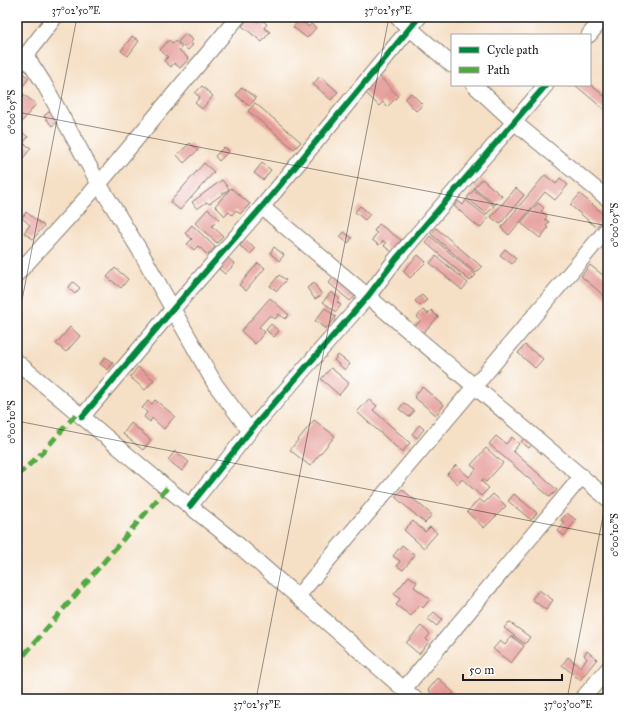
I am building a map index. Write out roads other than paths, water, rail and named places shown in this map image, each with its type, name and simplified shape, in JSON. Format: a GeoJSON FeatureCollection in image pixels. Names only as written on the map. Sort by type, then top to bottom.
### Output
{"type":"FeatureCollection","features":[{"type":"Feature","properties":{"kind":"street"},"geometry":{"type":"LineString","coordinates":[[55,17],[22,62],[43,82],[99,184],[139,249],[215,384],[250,431]]}},
{"type":"Feature","properties":{"kind":"street"},"geometry":{"type":"LineString","coordinates":[[17,274],[99,184],[238,17]]}},
{"type":"Feature","properties":{"kind":"street"},"geometry":{"type":"LineString","coordinates":[[396,17],[414,23],[451,64]]}},
{"type":"Feature","properties":{"kind":"street"},"geometry":{"type":"LineString","coordinates":[[590,34],[604,17]]}},
{"type":"Feature","properties":{"kind":"street"},"geometry":{"type":"LineString","coordinates":[[82,417],[262,207],[414,23]]}},
{"type":"Feature","properties":{"kind":"street"},"geometry":{"type":"LineString","coordinates":[[475,86],[514,122],[608,199]]}},
{"type":"Feature","properties":{"kind":"street"},"geometry":{"type":"LineString","coordinates":[[190,506],[250,431],[368,296],[396,259],[545,86]]}},
{"type":"Feature","properties":{"kind":"street"},"geometry":{"type":"LineString","coordinates":[[262,207],[608,499]]}},
{"type":"Feature","properties":{"kind":"street"},"geometry":{"type":"LineString","coordinates":[[298,596],[608,228]]}},
{"type":"Feature","properties":{"kind":"street"},"geometry":{"type":"LineString","coordinates":[[17,362],[298,596],[416,699]]}},
{"type":"Feature","properties":{"kind":"street"},"geometry":{"type":"LineString","coordinates":[[404,689],[582,476]]}},
{"type":"Feature","properties":{"kind":"street"},"geometry":{"type":"LineString","coordinates":[[582,699],[608,669]]}}]}
